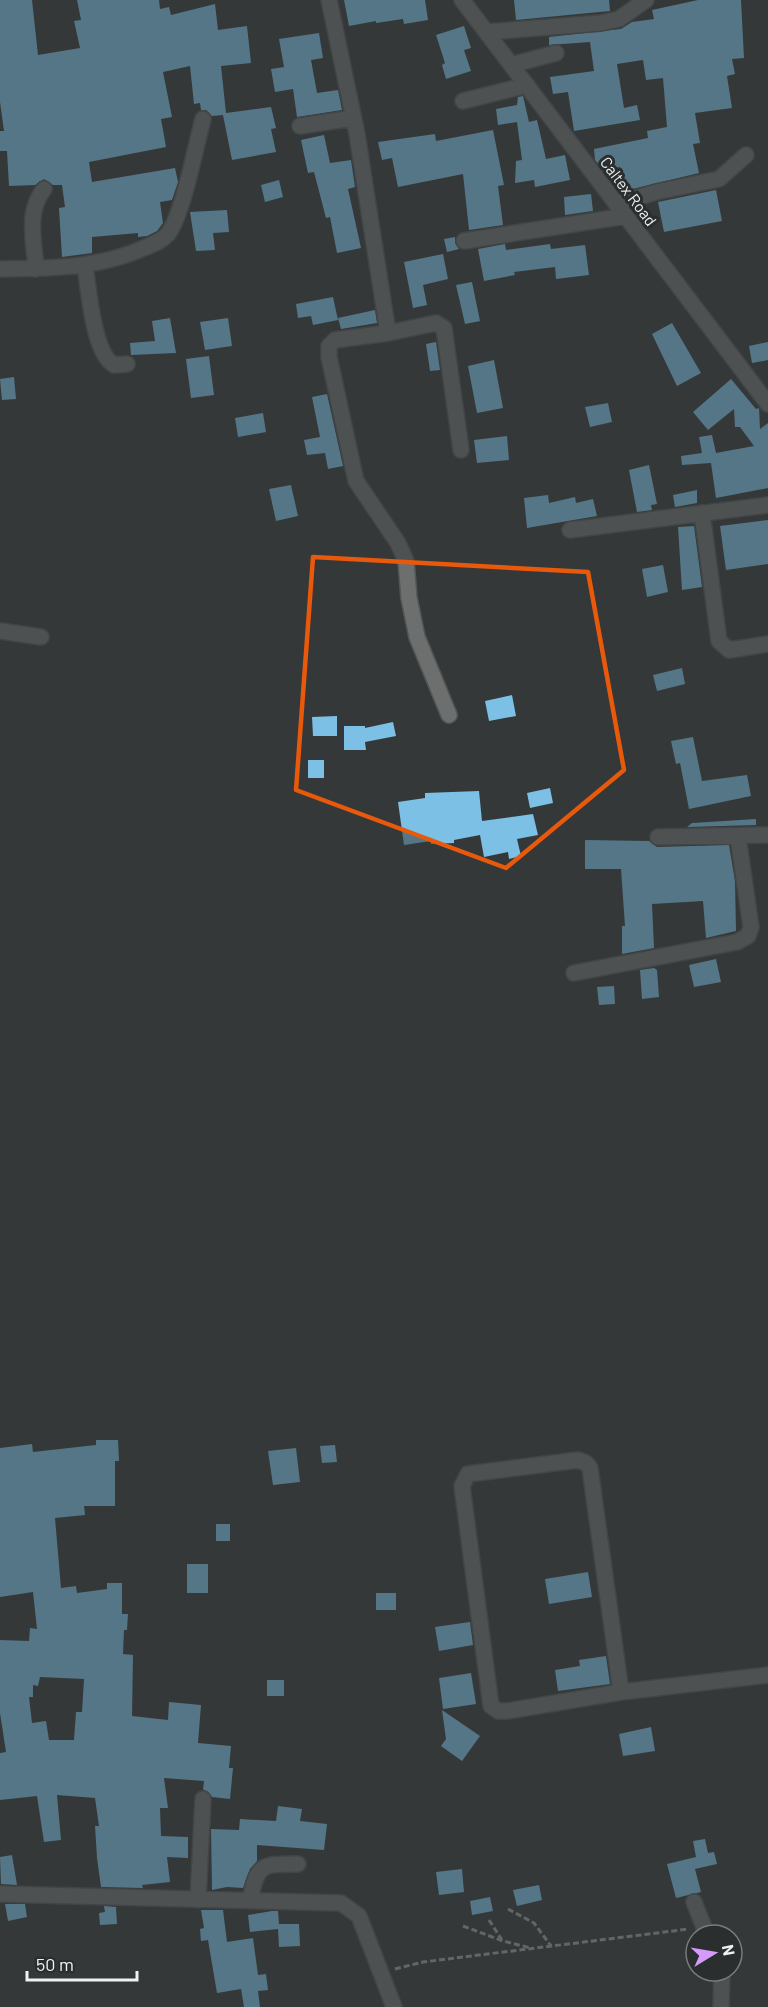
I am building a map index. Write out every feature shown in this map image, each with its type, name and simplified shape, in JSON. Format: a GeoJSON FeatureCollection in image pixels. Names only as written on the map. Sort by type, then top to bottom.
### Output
{"type":"FeatureCollection","features":[{"type":"Feature","properties":{"kind":"street"},"geometry":{"type":"LineString","coordinates":[[329,0],[353,117],[388,333]]}},
{"type":"Feature","properties":{"kind":"street","name":"Caltex Road"},"geometry":{"type":"LineString","coordinates":[[462,0],[768,404]]}},
{"type":"Feature","properties":{"kind":"street"},"geometry":{"type":"LineString","coordinates":[[487,32],[601,23],[618,19],[646,0]]}},
{"type":"Feature","properties":{"kind":"street"},"geometry":{"type":"LineString","coordinates":[[511,65],[556,53]]}},
{"type":"Feature","properties":{"kind":"street"},"geometry":{"type":"LineString","coordinates":[[463,100],[526,85]]}},
{"type":"Feature","properties":{"kind":"street"},"geometry":{"type":"LineString","coordinates":[[300,126],[353,117]]}},
{"type":"Feature","properties":{"kind":"street"},"geometry":{"type":"LineString","coordinates":[[0,269],[85,266],[124,257],[160,241],[168,233],[179,207],[203,119]]}},
{"type":"Feature","properties":{"kind":"street"},"geometry":{"type":"LineString","coordinates":[[464,241],[621,210],[656,192],[719,179],[746,155]]}},
{"type":"Feature","properties":{"kind":"street"},"geometry":{"type":"LineString","coordinates":[[36,268],[32,216],[35,201],[44,189]]}},
{"type":"Feature","properties":{"kind":"street"},"geometry":{"type":"LineString","coordinates":[[85,266],[97,337],[103,354],[114,365],[127,364]]}},
{"type":"Feature","properties":{"kind":"street"},"geometry":{"type":"LineString","coordinates":[[449,715],[417,637],[409,598],[405,561],[398,543],[356,481],[329,357],[329,346],[335,340],[388,333],[436,323],[444,328],[461,450]]}},
{"type":"Feature","properties":{"kind":"street"},"geometry":{"type":"LineString","coordinates":[[570,530],[768,505]]}},
{"type":"Feature","properties":{"kind":"street"},"geometry":{"type":"LineString","coordinates":[[702,513],[719,641],[729,650],[768,644]]}},
{"type":"Feature","properties":{"kind":"street"},"geometry":{"type":"LineString","coordinates":[[0,630],[41,637]]}},
{"type":"Feature","properties":{"kind":"street"},"geometry":{"type":"LineString","coordinates":[[658,837],[768,835]]}},
{"type":"Feature","properties":{"kind":"street"},"geometry":{"type":"LineString","coordinates":[[574,973],[737,942],[748,936],[751,927],[738,837]]}},
{"type":"Feature","properties":{"kind":"street"},"geometry":{"type":"LineString","coordinates":[[621,1692],[590,1468],[586,1463],[578,1460],[468,1474],[462,1486],[491,1706],[498,1711],[621,1692],[768,1676]]}},
{"type":"Feature","properties":{"kind":"street"},"geometry":{"type":"LineString","coordinates":[[198,1900],[203,1799]]}},
{"type":"Feature","properties":{"kind":"street"},"geometry":{"type":"LineString","coordinates":[[250,1901],[258,1869],[266,1865],[298,1864]]}},
{"type":"Feature","properties":{"kind":"street"},"geometry":{"type":"LineString","coordinates":[[0,1894],[341,1903],[351,1908],[359,1916],[393,2007]]}},
{"type":"Feature","properties":{"kind":"street"},"geometry":{"type":"LineString","coordinates":[[694,1902],[701,1923]]}},
{"type":"Feature","properties":{"kind":"street"},"geometry":{"type":"LineString","coordinates":[[721,2007],[722,1983]]}},
{"type":"Feature","properties":{"kind":"path"},"geometry":{"type":"LineString","coordinates":[[508,1909],[534,1923],[551,1946]]}},
{"type":"Feature","properties":{"kind":"path"},"geometry":{"type":"LineString","coordinates":[[489,1920],[503,1941]]}},
{"type":"Feature","properties":{"kind":"path"},"geometry":{"type":"LineString","coordinates":[[463,1926],[503,1941],[533,1948]]}},
{"type":"Feature","properties":{"kind":"path"},"geometry":{"type":"LineString","coordinates":[[380,1972],[423,1962],[684,1933]]}},
{"type":"Feature","properties":{"kind":"highlighted area"},"geometry":{"type":"Polygon","coordinates":[[[313,557],[588,572],[624,770],[506,868],[296,790],[313,557]]]}},
{"type":"Feature","properties":{"kind":"building"},"geometry":{"type":"Polygon","coordinates":[[[0,0],[32,0],[38,55],[80,48],[74,21],[81,20],[77,0],[159,0],[160,9],[169,7],[171,15],[215,4],[218,30],[247,26],[251,63],[221,66],[226,113],[271,107],[276,128],[271,129],[276,152],[232,160],[223,115],[212,116],[206,110],[201,110],[200,103],[194,104],[190,66],[163,72],[172,117],[161,119],[166,147],[89,162],[92,182],[175,168],[178,182],[172,200],[160,202],[163,223],[157,231],[147,236],[138,237],[138,233],[92,237],[92,253],[62,257],[59,208],[65,207],[62,185],[53,185],[44,179],[35,185],[9,186],[7,151],[0,151],[0,131],[4,131],[0,102],[0,0]]]}},
{"type":"Feature","properties":{"kind":"building"},"geometry":{"type":"Polygon","coordinates":[[[344,0],[425,0],[428,20],[404,24],[403,19],[376,23],[376,21],[349,26],[344,0]]]}},
{"type":"Feature","properties":{"kind":"building"},"geometry":{"type":"Polygon","coordinates":[[[514,0],[609,0],[610,11],[516,20],[514,0]]]}},
{"type":"Feature","properties":{"kind":"building"},"geometry":{"type":"Polygon","coordinates":[[[698,0],[741,0],[744,58],[732,59],[735,74],[727,76],[732,108],[695,113],[700,143],[693,144],[699,173],[624,191],[620,167],[603,169],[595,160],[594,149],[648,138],[647,131],[667,127],[663,78],[646,80],[643,60],[617,64],[624,108],[637,105],[640,120],[574,131],[568,92],[553,94],[550,77],[594,71],[590,42],[549,45],[549,37],[621,29],[632,22],[654,19],[652,10],[698,0]]]}},
{"type":"Feature","properties":{"kind":"building"},"geometry":{"type":"Polygon","coordinates":[[[464,26],[471,48],[464,50],[471,71],[446,79],[442,65],[445,63],[436,35],[464,26]]]}},
{"type":"Feature","properties":{"kind":"building"},"geometry":{"type":"Polygon","coordinates":[[[319,33],[323,58],[311,60],[317,93],[338,90],[342,110],[297,117],[293,89],[275,92],[271,69],[284,67],[279,39],[319,33]]]}},
{"type":"Feature","properties":{"kind":"building"},"geometry":{"type":"Polygon","coordinates":[[[523,96],[529,122],[537,120],[546,159],[565,155],[570,180],[535,187],[534,180],[515,183],[516,161],[522,160],[517,122],[498,125],[496,109],[517,105],[518,97],[523,96]]]}},
{"type":"Feature","properties":{"kind":"building"},"geometry":{"type":"Polygon","coordinates":[[[493,130],[504,185],[498,186],[503,225],[469,230],[463,174],[398,187],[392,158],[382,160],[378,142],[435,134],[436,141],[493,130]]]}},
{"type":"Feature","properties":{"kind":"building"},"geometry":{"type":"Polygon","coordinates":[[[324,135],[330,163],[351,160],[355,187],[348,189],[361,248],[337,253],[330,217],[326,218],[314,172],[308,173],[301,140],[324,135]]]}},
{"type":"Feature","properties":{"kind":"building"},"geometry":{"type":"Polygon","coordinates":[[[279,180],[283,197],[265,202],[261,185],[279,180]]]}},
{"type":"Feature","properties":{"kind":"building"},"geometry":{"type":"Polygon","coordinates":[[[716,190],[722,221],[664,232],[658,202],[716,190]]]}},
{"type":"Feature","properties":{"kind":"building"},"geometry":{"type":"Polygon","coordinates":[[[591,194],[593,211],[565,215],[564,197],[591,194]]]}},
{"type":"Feature","properties":{"kind":"building"},"geometry":{"type":"Polygon","coordinates":[[[227,210],[229,232],[213,233],[215,250],[196,251],[190,212],[227,210]]]}},
{"type":"Feature","properties":{"kind":"building"},"geometry":{"type":"Polygon","coordinates":[[[455,237],[455,243],[459,249],[447,252],[444,239],[455,237]]]}},
{"type":"Feature","properties":{"kind":"building"},"geometry":{"type":"Polygon","coordinates":[[[505,244],[506,250],[550,244],[551,249],[585,245],[589,275],[556,279],[555,267],[514,272],[515,275],[484,281],[478,249],[505,244]]]}},
{"type":"Feature","properties":{"kind":"building"},"geometry":{"type":"Polygon","coordinates":[[[443,254],[448,279],[423,285],[427,305],[413,308],[404,262],[443,254]]]}},
{"type":"Feature","properties":{"kind":"building"},"geometry":{"type":"Polygon","coordinates":[[[472,282],[480,321],[465,324],[456,285],[472,282]]]}},
{"type":"Feature","properties":{"kind":"building"},"geometry":{"type":"Polygon","coordinates":[[[333,297],[338,320],[313,325],[311,316],[298,318],[296,304],[333,297]]]}},
{"type":"Feature","properties":{"kind":"building"},"geometry":{"type":"Polygon","coordinates":[[[375,310],[377,323],[341,329],[338,318],[375,310]]]}},
{"type":"Feature","properties":{"kind":"building"},"geometry":{"type":"Polygon","coordinates":[[[170,318],[176,353],[131,355],[130,343],[155,341],[152,321],[170,318]]]}},
{"type":"Feature","properties":{"kind":"building"},"geometry":{"type":"Polygon","coordinates":[[[228,318],[232,346],[205,350],[200,322],[228,318]]]}},
{"type":"Feature","properties":{"kind":"building"},"geometry":{"type":"Polygon","coordinates":[[[672,323],[701,373],[677,386],[652,334],[672,323]]]}},
{"type":"Feature","properties":{"kind":"building"},"geometry":{"type":"Polygon","coordinates":[[[436,342],[440,370],[430,371],[426,344],[436,342]]]}},
{"type":"Feature","properties":{"kind":"building"},"geometry":{"type":"Polygon","coordinates":[[[768,342],[768,360],[752,363],[749,346],[768,342]]]}},
{"type":"Feature","properties":{"kind":"building"},"geometry":{"type":"Polygon","coordinates":[[[209,356],[214,395],[191,398],[186,359],[209,356]]]}},
{"type":"Feature","properties":{"kind":"building"},"geometry":{"type":"Polygon","coordinates":[[[494,360],[503,408],[477,413],[468,366],[494,360]]]}},
{"type":"Feature","properties":{"kind":"building"},"geometry":{"type":"Polygon","coordinates":[[[14,377],[16,399],[2,400],[0,379],[14,377]]]}},
{"type":"Feature","properties":{"kind":"building"},"geometry":{"type":"Polygon","coordinates":[[[731,379],[756,409],[759,408],[760,429],[768,423],[768,488],[716,498],[711,463],[682,465],[681,456],[702,453],[699,437],[712,435],[716,453],[754,446],[740,427],[735,427],[734,409],[708,430],[693,412],[731,379]]]}},
{"type":"Feature","properties":{"kind":"building"},"geometry":{"type":"Polygon","coordinates":[[[327,394],[343,466],[328,469],[325,453],[307,455],[304,440],[320,437],[312,397],[327,394]]]}},
{"type":"Feature","properties":{"kind":"building"},"geometry":{"type":"Polygon","coordinates":[[[608,403],[612,422],[590,427],[585,407],[608,403]]]}},
{"type":"Feature","properties":{"kind":"building"},"geometry":{"type":"Polygon","coordinates":[[[263,413],[266,432],[238,437],[235,418],[263,413]]]}},
{"type":"Feature","properties":{"kind":"building"},"geometry":{"type":"Polygon","coordinates":[[[507,436],[509,460],[477,463],[474,440],[507,436]]]}},
{"type":"Feature","properties":{"kind":"building"},"geometry":{"type":"Polygon","coordinates":[[[649,465],[657,504],[651,505],[652,510],[637,512],[629,470],[649,465]]]}},
{"type":"Feature","properties":{"kind":"building"},"geometry":{"type":"Polygon","coordinates":[[[291,485],[298,516],[276,521],[269,489],[291,485]]]}},
{"type":"Feature","properties":{"kind":"building"},"geometry":{"type":"Polygon","coordinates":[[[697,490],[697,503],[675,507],[673,495],[697,490]]]}},
{"type":"Feature","properties":{"kind":"building"},"geometry":{"type":"Polygon","coordinates":[[[548,495],[549,503],[575,497],[576,503],[593,499],[597,516],[527,528],[524,498],[548,495]]]}},
{"type":"Feature","properties":{"kind":"building"},"geometry":{"type":"Polygon","coordinates":[[[768,520],[768,564],[726,570],[720,526],[768,520]]]}},
{"type":"Feature","properties":{"kind":"building"},"geometry":{"type":"Polygon","coordinates":[[[694,526],[702,587],[682,590],[678,527],[694,526]]]}},
{"type":"Feature","properties":{"kind":"building"},"geometry":{"type":"Polygon","coordinates":[[[663,565],[668,592],[647,597],[642,569],[663,565]]]}},
{"type":"Feature","properties":{"kind":"building"},"geometry":{"type":"Polygon","coordinates":[[[682,668],[685,684],[657,691],[653,675],[682,668]]]}},
{"type":"Feature","properties":{"kind":"building"},"geometry":{"type":"Polygon","coordinates":[[[512,695],[516,716],[489,721],[485,701],[512,695]]]}},
{"type":"Feature","properties":{"kind":"building"},"geometry":{"type":"Polygon","coordinates":[[[337,716],[337,736],[313,736],[312,717],[337,716]]]}},
{"type":"Feature","properties":{"kind":"building"},"geometry":{"type":"Polygon","coordinates":[[[393,722],[396,736],[365,742],[366,750],[344,750],[344,726],[365,726],[365,728],[393,722]]]}},
{"type":"Feature","properties":{"kind":"building"},"geometry":{"type":"Polygon","coordinates":[[[693,737],[702,781],[747,775],[751,796],[689,809],[680,763],[676,764],[671,741],[693,737]]]}},
{"type":"Feature","properties":{"kind":"building"},"geometry":{"type":"Polygon","coordinates":[[[308,760],[324,760],[324,778],[308,778],[308,760]]]}},
{"type":"Feature","properties":{"kind":"building"},"geometry":{"type":"Polygon","coordinates":[[[550,788],[553,803],[530,808],[527,793],[550,788]]]}},
{"type":"Feature","properties":{"kind":"building"},"geometry":{"type":"Polygon","coordinates":[[[479,791],[482,821],[533,814],[538,835],[517,839],[521,856],[509,859],[508,852],[484,857],[480,835],[454,840],[454,843],[431,844],[431,841],[404,845],[398,802],[425,798],[425,793],[479,791]]]}},
{"type":"Feature","properties":{"kind":"building"},"geometry":{"type":"Polygon","coordinates":[[[756,819],[756,825],[687,827],[692,823],[756,819]]]}},
{"type":"Feature","properties":{"kind":"building"},"geometry":{"type":"Polygon","coordinates":[[[585,840],[649,841],[657,847],[729,845],[735,881],[736,931],[706,938],[703,901],[652,904],[654,948],[622,954],[622,926],[625,926],[621,869],[585,869],[585,840]]]}},
{"type":"Feature","properties":{"kind":"building"},"geometry":{"type":"Polygon","coordinates":[[[716,959],[721,982],[694,987],[689,965],[716,959]]]}},
{"type":"Feature","properties":{"kind":"building"},"geometry":{"type":"Polygon","coordinates":[[[654,968],[657,970],[659,997],[642,999],[640,970],[654,968]]]}},
{"type":"Feature","properties":{"kind":"building"},"geometry":{"type":"Polygon","coordinates":[[[614,986],[615,1004],[599,1005],[597,987],[614,986]]]}},
{"type":"Feature","properties":{"kind":"building"},"geometry":{"type":"Polygon","coordinates":[[[96,1440],[118,1440],[119,1461],[115,1461],[115,1506],[84,1506],[85,1515],[55,1518],[61,1588],[76,1586],[77,1593],[107,1589],[107,1583],[122,1583],[122,1614],[128,1614],[127,1630],[124,1630],[123,1654],[133,1655],[132,1716],[168,1720],[169,1702],[201,1705],[198,1743],[231,1746],[229,1768],[233,1768],[230,1799],[212,1797],[203,1789],[204,1781],[164,1778],[168,1808],[160,1808],[161,1836],[188,1837],[188,1858],[167,1857],[170,1882],[142,1885],[143,1888],[101,1887],[95,1826],[99,1826],[95,1798],[57,1795],[61,1840],[44,1842],[37,1796],[0,1800],[0,1753],[6,1752],[0,1713],[0,1640],[29,1641],[30,1628],[37,1629],[33,1592],[0,1597],[0,1448],[32,1444],[33,1452],[96,1445],[96,1440]],[[40,1677],[38,1686],[33,1685],[33,1697],[29,1697],[32,1723],[46,1721],[49,1740],[74,1740],[76,1712],[82,1712],[84,1679],[40,1677]]]}},
{"type":"Feature","properties":{"kind":"building"},"geometry":{"type":"Polygon","coordinates":[[[335,1445],[337,1462],[322,1463],[320,1446],[335,1445]]]}},
{"type":"Feature","properties":{"kind":"building"},"geometry":{"type":"Polygon","coordinates":[[[296,1448],[300,1482],[273,1485],[268,1451],[296,1448]]]}},
{"type":"Feature","properties":{"kind":"building"},"geometry":{"type":"Polygon","coordinates":[[[216,1524],[230,1524],[230,1541],[216,1541],[216,1524]]]}},
{"type":"Feature","properties":{"kind":"building"},"geometry":{"type":"Polygon","coordinates":[[[187,1564],[208,1564],[208,1593],[187,1593],[187,1564]]]}},
{"type":"Feature","properties":{"kind":"building"},"geometry":{"type":"Polygon","coordinates":[[[588,1572],[592,1597],[549,1604],[545,1579],[588,1572]]]}},
{"type":"Feature","properties":{"kind":"building"},"geometry":{"type":"Polygon","coordinates":[[[376,1593],[396,1593],[396,1610],[376,1610],[376,1593]]]}},
{"type":"Feature","properties":{"kind":"building"},"geometry":{"type":"Polygon","coordinates":[[[470,1622],[473,1645],[439,1651],[435,1627],[470,1622]]]}},
{"type":"Feature","properties":{"kind":"building"},"geometry":{"type":"Polygon","coordinates":[[[606,1656],[610,1684],[558,1691],[555,1670],[580,1666],[579,1660],[606,1656]]]}},
{"type":"Feature","properties":{"kind":"building"},"geometry":{"type":"Polygon","coordinates":[[[471,1673],[476,1704],[443,1709],[439,1678],[471,1673]]]}},
{"type":"Feature","properties":{"kind":"building"},"geometry":{"type":"Polygon","coordinates":[[[267,1680],[284,1680],[284,1696],[267,1696],[267,1680]]]}},
{"type":"Feature","properties":{"kind":"building"},"geometry":{"type":"Polygon","coordinates":[[[442,1710],[480,1736],[462,1761],[441,1746],[446,1739],[442,1710]]]}},
{"type":"Feature","properties":{"kind":"building"},"geometry":{"type":"Polygon","coordinates":[[[651,1727],[655,1751],[623,1756],[619,1734],[651,1727]]]}},
{"type":"Feature","properties":{"kind":"building"},"geometry":{"type":"Polygon","coordinates":[[[278,1806],[302,1809],[300,1821],[327,1824],[324,1850],[257,1845],[257,1861],[250,1869],[243,1888],[227,1887],[212,1890],[211,1829],[239,1830],[240,1819],[276,1821],[278,1806]]]}},
{"type":"Feature","properties":{"kind":"building"},"geometry":{"type":"Polygon","coordinates":[[[705,1839],[708,1853],[714,1852],[717,1864],[695,1869],[701,1892],[676,1898],[667,1864],[696,1857],[693,1841],[705,1839]]]}},
{"type":"Feature","properties":{"kind":"building"},"geometry":{"type":"Polygon","coordinates":[[[12,1855],[17,1885],[1,1884],[0,1857],[12,1855]]]}},
{"type":"Feature","properties":{"kind":"building"},"geometry":{"type":"Polygon","coordinates":[[[462,1869],[464,1892],[439,1895],[436,1872],[462,1869]]]}},
{"type":"Feature","properties":{"kind":"building"},"geometry":{"type":"Polygon","coordinates":[[[539,1885],[542,1900],[517,1906],[513,1890],[539,1885]]]}},
{"type":"Feature","properties":{"kind":"building"},"geometry":{"type":"Polygon","coordinates":[[[490,1897],[493,1911],[472,1915],[470,1901],[490,1897]]]}},
{"type":"Feature","properties":{"kind":"building"},"geometry":{"type":"Polygon","coordinates":[[[5,1904],[25,1904],[27,1917],[8,1921],[5,1904]]]}},
{"type":"Feature","properties":{"kind":"building"},"geometry":{"type":"Polygon","coordinates":[[[104,1906],[116,1907],[117,1924],[100,1925],[99,1913],[105,1912],[104,1906]]]}},
{"type":"Feature","properties":{"kind":"building"},"geometry":{"type":"Polygon","coordinates":[[[201,1910],[223,1910],[227,1942],[253,1938],[258,1975],[266,1974],[268,1990],[258,1991],[260,2007],[244,2007],[241,1989],[217,1993],[208,1940],[201,1941],[200,1929],[204,1928],[201,1910]]]}},
{"type":"Feature","properties":{"kind":"building"},"geometry":{"type":"Polygon","coordinates":[[[278,1911],[279,1924],[299,1924],[300,1946],[279,1947],[278,1929],[250,1932],[248,1915],[278,1911]]]}}]}
